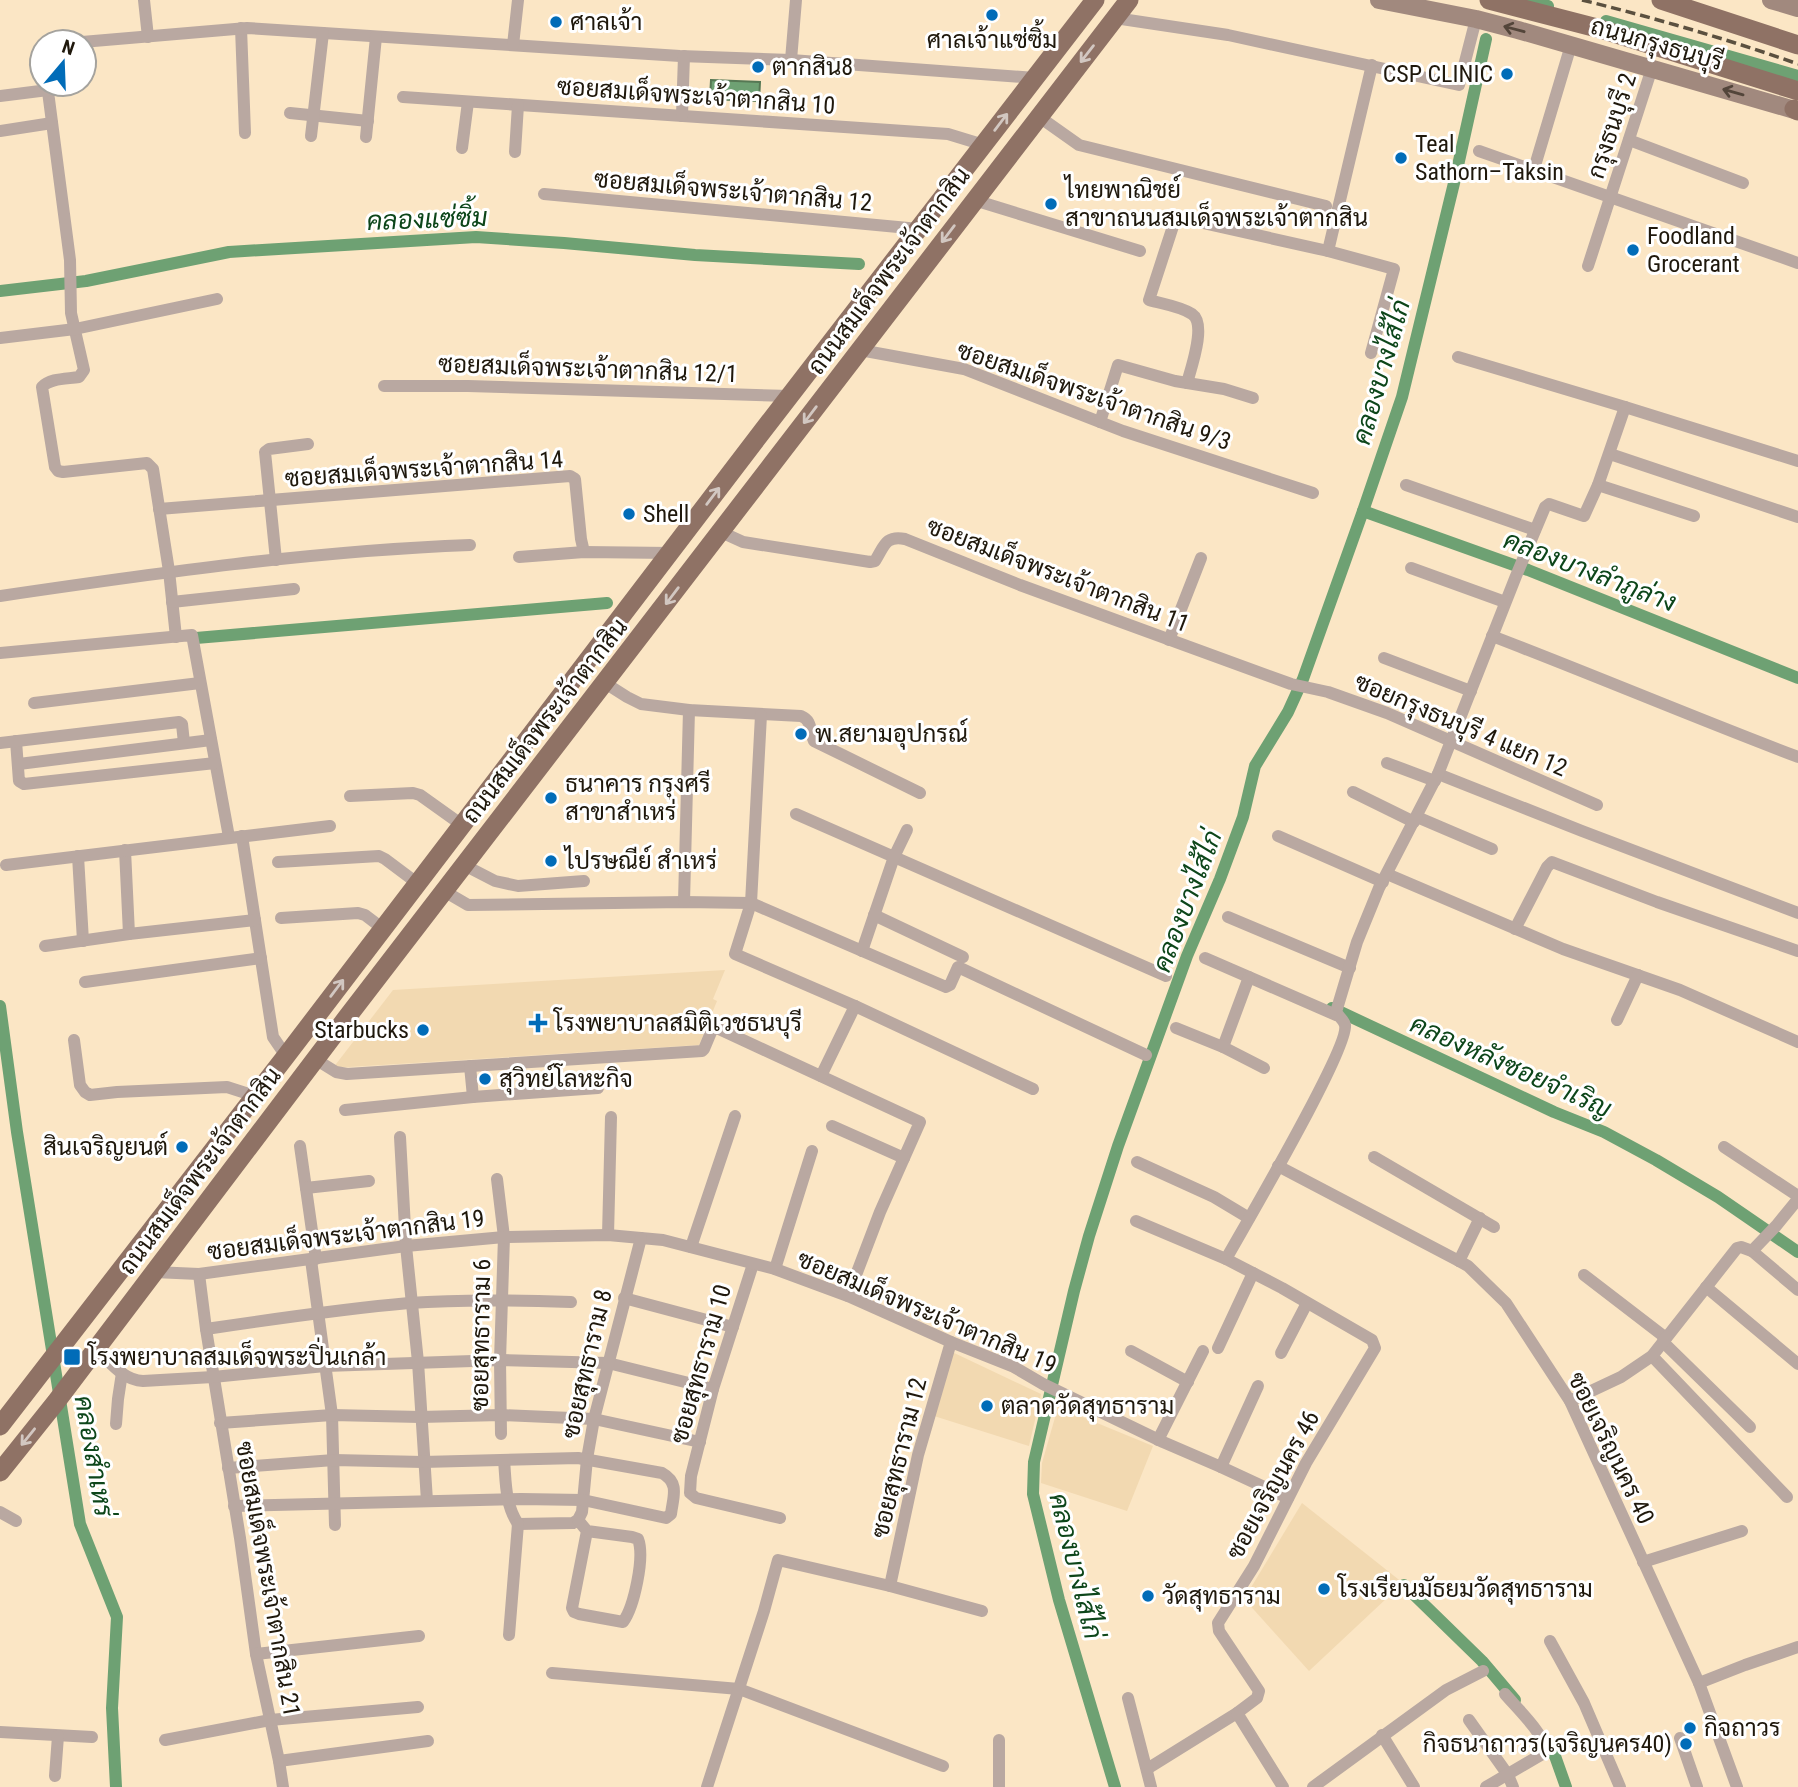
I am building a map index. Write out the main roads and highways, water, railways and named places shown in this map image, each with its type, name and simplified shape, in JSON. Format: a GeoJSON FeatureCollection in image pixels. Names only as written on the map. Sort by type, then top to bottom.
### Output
{"type":"FeatureCollection","features":[{"type":"Feature","properties":{"kind":"main road","name":"ถนนสมเด็จพระเจ้าตากสิน"},"geometry":{"type":"LineString","coordinates":[[0,1426],[1095,0]]}},
{"type":"Feature","properties":{"kind":"main road","name":"ถนนสมเด็จพระเจ้าตากสิน"},"geometry":{"type":"LineString","coordinates":[[0,1472],[91,1357],[432,906],[1129,0]]}},
{"type":"Feature","properties":{"kind":"main road","name":"ถนนกรุงธนบุรี"},"geometry":{"type":"LineString","coordinates":[[1379,0],[1476,19],[1797,105]]}},
{"type":"Feature","properties":{"kind":"main road"},"geometry":{"type":"LineString","coordinates":[[1433,0],[1476,19]]}},
{"type":"Feature","properties":{"kind":"main road","name":"ถนนกรุงธนบุรี"},"geometry":{"type":"LineString","coordinates":[[1489,0],[1597,28],[1797,105]]}},
{"type":"Feature","properties":{"kind":"main road","name":"ถนนกรุงธนบุรี"},"geometry":{"type":"LineString","coordinates":[[1661,0],[1798,45]]}},
{"type":"Feature","properties":{"kind":"main road"},"geometry":{"type":"LineString","coordinates":[[1771,0],[1798,8]]}},
{"type":"Feature","properties":{"kind":"main road"},"geometry":{"type":"LineString","coordinates":[[438,856],[462,868]]}},
{"type":"Feature","properties":{"kind":"main road"},"geometry":{"type":"LineString","coordinates":[[414,887],[432,906]]}},
{"type":"Feature","properties":{"kind":"waterway"},"geometry":{"type":"LineString","coordinates":[[1528,0],[1548,6]]}},
{"type":"Feature","properties":{"kind":"waterway"},"geometry":{"type":"LineString","coordinates":[[1606,21],[1798,76]]}},
{"type":"Feature","properties":{"kind":"waterway","name":"คลองบางไส้ไก่"},"geometry":{"type":"LineString","coordinates":[[1115,1787],[1059,1600],[1033,1494],[1034,1462],[1074,1291],[1118,1146],[1187,956],[1243,817],[1255,766],[1288,712],[1303,679],[1402,397],[1486,39]]}},
{"type":"Feature","properties":{"kind":"waterway","name":"คลองแซ่ซิ้ม"},"geometry":{"type":"LineString","coordinates":[[0,291],[86,281],[229,252],[476,237],[695,255],[859,264]]}},
{"type":"Feature","properties":{"kind":"waterway","name":"คลองบางลำภูล่าง"},"geometry":{"type":"LineString","coordinates":[[1363,511],[1528,570],[1798,678]]}},
{"type":"Feature","properties":{"kind":"waterway"},"geometry":{"type":"LineString","coordinates":[[196,638],[607,603]]}},
{"type":"Feature","properties":{"kind":"waterway","name":"คลองสำเหร่"},"geometry":{"type":"LineString","coordinates":[[0,1006],[17,1132],[80,1524],[117,1617],[112,1708],[116,1787]]}},
{"type":"Feature","properties":{"kind":"waterway","name":"คลองหลังซอยจำเริญ"},"geometry":{"type":"LineString","coordinates":[[1332,1008],[1554,1112],[1604,1132],[1718,1197],[1798,1252]]}},
{"type":"Feature","properties":{"kind":"waterway"},"geometry":{"type":"LineString","coordinates":[[1404,1585],[1482,1661],[1515,1700]]}},
{"type":"Feature","properties":{"kind":"waterway"},"geometry":{"type":"LineString","coordinates":[[1542,1737],[1555,1756],[1566,1787]]}},
{"type":"Feature","properties":{"kind":"railway"},"geometry":{"type":"LineString","coordinates":[[1582,0],[1691,29],[1798,64]]}},
{"type":"Feature","properties":{"kind":"place","name":"ศาลเจ้าแซ่ซิ้ม"},"geometry":{"type":"Point","coordinates":[992,15]}},
{"type":"Feature","properties":{"kind":"place","name":"ศาลเจ้า"},"geometry":{"type":"Point","coordinates":[556,22]}},
{"type":"Feature","properties":{"kind":"place","name":"ตากสิน8"},"geometry":{"type":"Point","coordinates":[758,67]}},
{"type":"Feature","properties":{"kind":"place","name":"CSP CLINIC"},"geometry":{"type":"Point","coordinates":[1507,74]}},
{"type":"Feature","properties":{"kind":"place","name":"Teal Sathorn–Taksin"},"geometry":{"type":"Point","coordinates":[1401,158]}},
{"type":"Feature","properties":{"kind":"place","name":"ไทยพาณิชย์ สาขาถนนสมเด็จพระเจ้าตากสิน"},"geometry":{"type":"Point","coordinates":[1051,204]}},
{"type":"Feature","properties":{"kind":"place","name":"Foodland Grocerant"},"geometry":{"type":"Point","coordinates":[1633,250]}},
{"type":"Feature","properties":{"kind":"place","name":"Shell"},"geometry":{"type":"Point","coordinates":[629,514]}},
{"type":"Feature","properties":{"kind":"place","name":"พ.สยามอุปกรณ์"},"geometry":{"type":"Point","coordinates":[801,734]}},
{"type":"Feature","properties":{"kind":"place","name":"ธนาคาร กรุงศรี สาขาสำเหร่"},"geometry":{"type":"Point","coordinates":[551,798]}},
{"type":"Feature","properties":{"kind":"place","name":"ไปรษณีย์ สำเหร่"},"geometry":{"type":"Point","coordinates":[551,861]}},
{"type":"Feature","properties":{"kind":"place","name":"โรงพยาบาลสมิติเวชธนบุรี"},"geometry":{"type":"Point","coordinates":[538,1023]}},
{"type":"Feature","properties":{"kind":"place","name":"Starbucks"},"geometry":{"type":"Point","coordinates":[423,1030]}},
{"type":"Feature","properties":{"kind":"place","name":"สุวิทย์โลหะกิจ"},"geometry":{"type":"Point","coordinates":[485,1079]}},
{"type":"Feature","properties":{"kind":"place","name":"สินเจริญยนต์"},"geometry":{"type":"Point","coordinates":[182,1147]}},
{"type":"Feature","properties":{"kind":"place","name":"โรงพยาบาลสมเด็จพระปิ่นเกล้า"},"geometry":{"type":"Point","coordinates":[72,1357]}},
{"type":"Feature","properties":{"kind":"place","name":"ตลาดวัดสุทธาราม"},"geometry":{"type":"Point","coordinates":[987,1406]}},
{"type":"Feature","properties":{"kind":"place","name":"โรงเรียนมัธยมวัดสุทธาราม"},"geometry":{"type":"Point","coordinates":[1324,1589]}},
{"type":"Feature","properties":{"kind":"place","name":"วัดสุทธาราม"},"geometry":{"type":"Point","coordinates":[1148,1596]}},
{"type":"Feature","properties":{"kind":"place","name":"กิจถาวร"},"geometry":{"type":"Point","coordinates":[1690,1728]}},
{"type":"Feature","properties":{"kind":"place","name":"กิจธนาถาวร(เจริญนคร40)"},"geometry":{"type":"Point","coordinates":[1686,1744]}}]}
